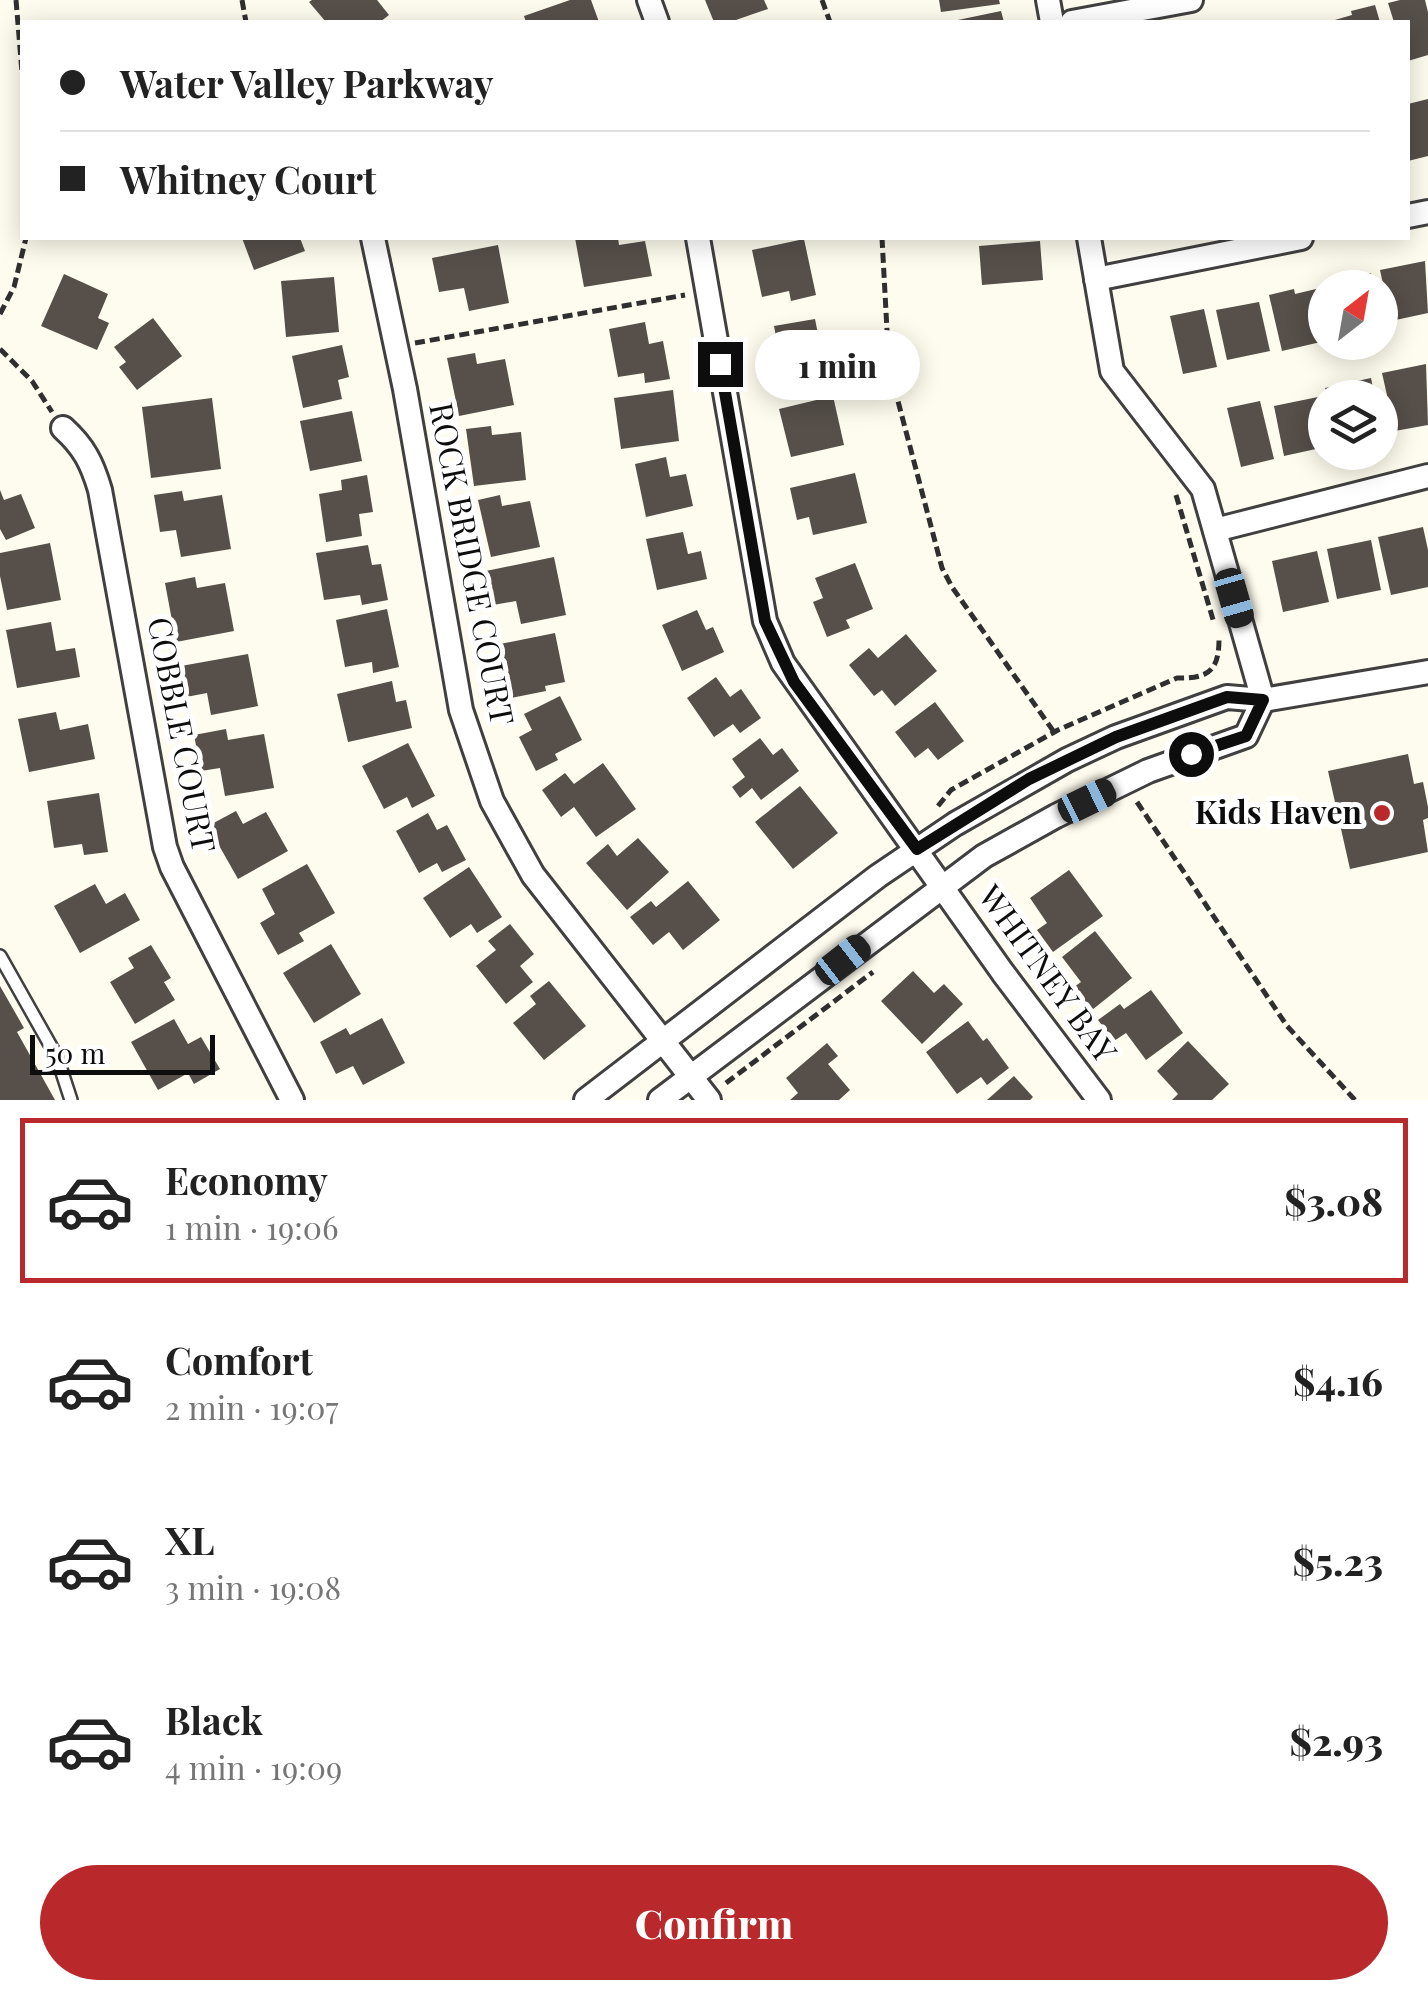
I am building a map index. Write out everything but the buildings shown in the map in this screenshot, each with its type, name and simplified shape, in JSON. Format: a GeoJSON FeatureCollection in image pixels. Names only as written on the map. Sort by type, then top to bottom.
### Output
{"type":"FeatureCollection","features":[{"type":"Feature","properties":{"kind":"street"},"geometry":{"type":"LineString","coordinates":[[1083,20],[1191,0]]}},
{"type":"Feature","properties":{"kind":"street","name":"ROCK BRIDGE COURT"},"geometry":{"type":"LineString","coordinates":[[373,240],[461,710],[492,802],[533,875],[708,1099]]}},
{"type":"Feature","properties":{"kind":"street","name":"WHITNEY BAY"},"geometry":{"type":"LineString","coordinates":[[698,240],[765,621],[794,682],[1099,1100]]}},
{"type":"Feature","properties":{"kind":"street"},"geometry":{"type":"LineString","coordinates":[[660,1100],[984,856],[1157,767],[1246,736],[1263,700],[1203,489],[1112,371],[1089,240]]}},
{"type":"Feature","properties":{"kind":"street"},"geometry":{"type":"LineString","coordinates":[[1096,279],[1290,240]]}},
{"type":"Feature","properties":{"kind":"street","name":"COBBLE COURT"},"geometry":{"type":"LineString","coordinates":[[63,428],[92,461],[100,490],[165,847],[292,1100]]}},
{"type":"Feature","properties":{"kind":"street"},"geometry":{"type":"LineString","coordinates":[[1215,530],[1428,476]]}},
{"type":"Feature","properties":{"kind":"street"},"geometry":{"type":"LineString","coordinates":[[586,1100],[917,849],[1029,779],[1116,737],[1227,697],[1263,700],[1428,672]]}},
{"type":"Feature","properties":{"kind":"lane"},"geometry":{"type":"LineString","coordinates":[[0,956],[57,1057],[71,1100]]}},
{"type":"Feature","properties":{"kind":"path"},"geometry":{"type":"LineString","coordinates":[[16,0],[20,48]]}},
{"type":"Feature","properties":{"kind":"path"},"geometry":{"type":"LineString","coordinates":[[0,314],[14,288],[26,240]]}},
{"type":"Feature","properties":{"kind":"path"},"geometry":{"type":"LineString","coordinates":[[882,240],[890,367],[942,568],[1054,732]]}},
{"type":"Feature","properties":{"kind":"path"},"geometry":{"type":"LineString","coordinates":[[396,346],[707,291]]}},
{"type":"Feature","properties":{"kind":"path"},"geometry":{"type":"LineString","coordinates":[[0,349],[32,381],[63,428]]}},
{"type":"Feature","properties":{"kind":"path"},"geometry":{"type":"LineString","coordinates":[[936,810],[950,790],[1054,732],[1177,678],[1195,679],[1211,671],[1217,662],[1220,642],[1171,478]]}},
{"type":"Feature","properties":{"kind":"path"},"geometry":{"type":"LineString","coordinates":[[1123,809],[1140,802],[1288,1026],[1354,1100]]}},
{"type":"Feature","properties":{"kind":"path"},"geometry":{"type":"LineString","coordinates":[[708,1099],[886,961]]}},
{"type":"Feature","properties":{"kind":"place","name":"Kids Haven"},"geometry":{"type":"Point","coordinates":[1382,813]}},
{"type":"Feature","properties":{"kind":"route"},"geometry":{"type":"LineString","coordinates":[[720,364],[765,621],[794,682],[917,849],[1029,779],[1116,737],[1227,697],[1263,700],[1246,736],[1191,754]]}}]}
